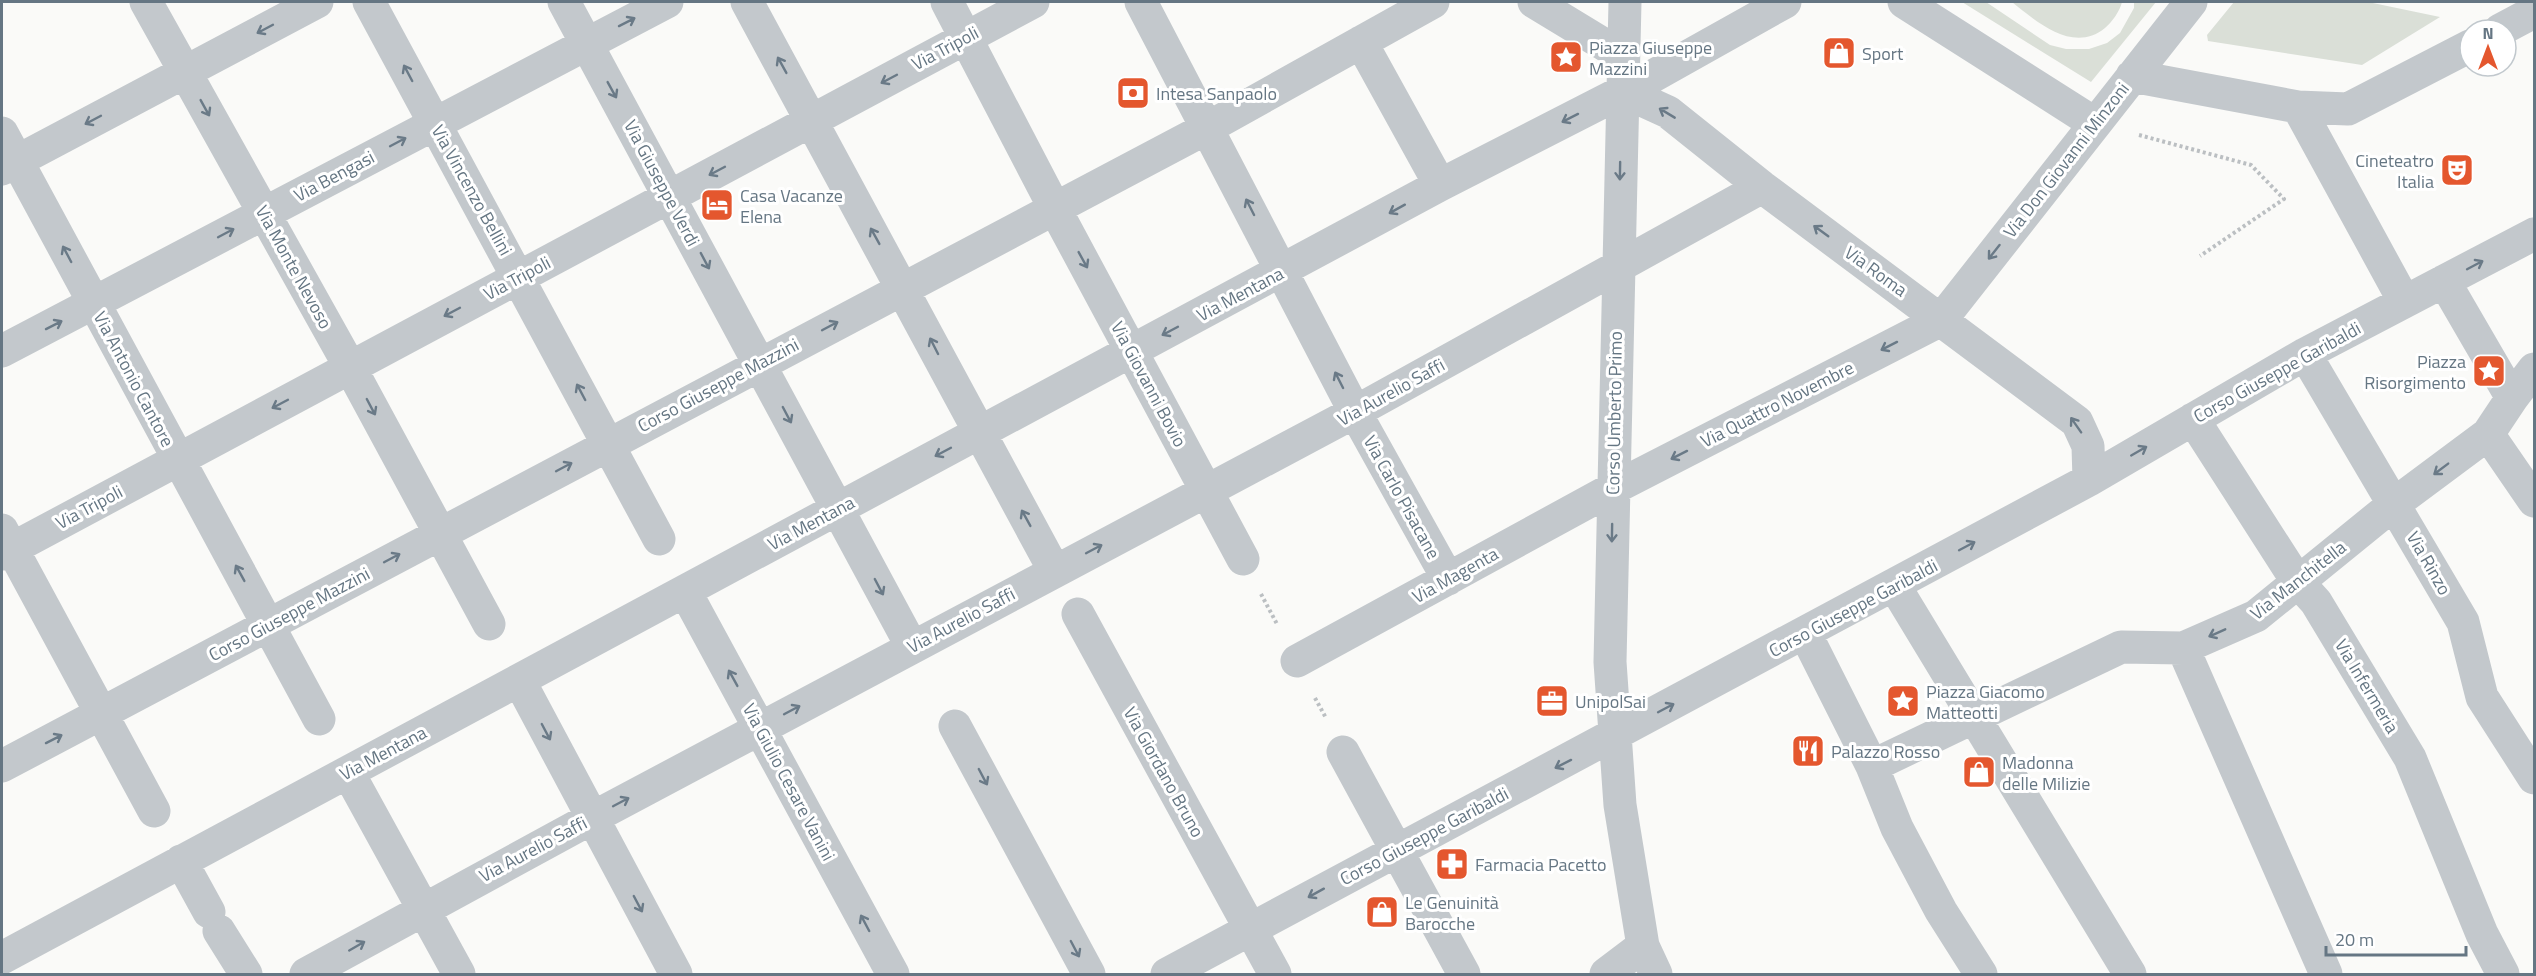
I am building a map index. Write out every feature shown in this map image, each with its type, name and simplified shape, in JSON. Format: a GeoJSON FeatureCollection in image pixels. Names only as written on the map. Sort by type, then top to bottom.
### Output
{"type":"FeatureCollection","features":[{"type":"Feature","properties":{"kind":"street","name":"Via Monte Nevoso"},"geometry":{"type":"LineString","coordinates":[[147,2],[350,367],[489,624]]}},
{"type":"Feature","properties":{"kind":"street"},"geometry":{"type":"LineString","coordinates":[[7,154],[185,72],[317,2]]}},
{"type":"Feature","properties":{"kind":"street","name":"Via Vincenzo Bellini"},"geometry":{"type":"LineString","coordinates":[[369,2],[609,443]]}},
{"type":"Feature","properties":{"kind":"street","name":"Via Giuseppe Verdi"},"geometry":{"type":"LineString","coordinates":[[564,2],[912,647]]}},
{"type":"Feature","properties":{"kind":"street","name":"Via Bengasi"},"geometry":{"type":"LineString","coordinates":[[2,351],[94,305],[264,213],[667,2]]}},
{"type":"Feature","properties":{"kind":"street"},"geometry":{"type":"LineString","coordinates":[[747,2],[1054,570]]}},
{"type":"Feature","properties":{"kind":"street","name":"Via Giovanni Bovio"},"geometry":{"type":"LineString","coordinates":[[947,2],[1243,559]]}},
{"type":"Feature","properties":{"kind":"street","name":"Via Tripoli"},"geometry":{"type":"LineString","coordinates":[[5,544],[177,460],[1033,2]]}},
{"type":"Feature","properties":{"kind":"street","name":"Via Carlo Pisacane"},"geometry":{"type":"LineString","coordinates":[[1141,2],[1209,127],[1355,412],[1448,579]]}},
{"type":"Feature","properties":{"kind":"street","name":"Corso Giuseppe Mazzini"},"geometry":{"type":"LineString","coordinates":[[2,766],[1209,127],[1433,2]]}},
{"type":"Feature","properties":{"kind":"street"},"geometry":{"type":"LineString","coordinates":[[1534,2],[1623,56]]}},
{"type":"Feature","properties":{"kind":"street","name":"Corso Umberto Primo"},"geometry":{"type":"LineString","coordinates":[[1625,2],[1612,489],[1610,662],[1620,805],[1649,960]]}},
{"type":"Feature","properties":{"kind":"street","name":"Via Mentana"},"geometry":{"type":"LineString","coordinates":[[16,961],[181,861],[1785,2]]}},
{"type":"Feature","properties":{"kind":"street"},"geometry":{"type":"LineString","coordinates":[[1904,2],[2094,123]]}},
{"type":"Feature","properties":{"kind":"street","name":"Via Don Giovanni Minzoni"},"geometry":{"type":"LineString","coordinates":[[1941,320],[2191,2]]}},
{"type":"Feature","properties":{"kind":"street"},"geometry":{"type":"LineString","coordinates":[[1361,42],[1440,185]]}},
{"type":"Feature","properties":{"kind":"street"},"geometry":{"type":"LineString","coordinates":[[2132,76],[2298,107],[2348,109],[2458,52]]}},
{"type":"Feature","properties":{"kind":"street","name":"Via Roma"},"geometry":{"type":"LineString","coordinates":[[1622,91],[1668,112],[1762,187],[2077,422],[2088,446],[2089,480]]}},
{"type":"Feature","properties":{"kind":"street"},"geometry":{"type":"LineString","coordinates":[[2298,107],[2404,301]]}},
{"type":"Feature","properties":{"kind":"street","name":"Via Antonio Cantore"},"geometry":{"type":"LineString","coordinates":[[7,154],[94,305],[319,719]]}},
{"type":"Feature","properties":{"kind":"street","name":"Via Aurelio Saffi"},"geometry":{"type":"LineString","coordinates":[[306,975],[423,908],[760,727],[1355,412],[1762,187]]}},
{"type":"Feature","properties":{"kind":"street","name":"Corso Giuseppe Garibaldi"},"geometry":{"type":"LineString","coordinates":[[1167,975],[1397,849],[1615,735],[2089,480],[2305,354],[2535,234]]}},
{"type":"Feature","properties":{"kind":"street"},"geometry":{"type":"LineString","coordinates":[[2444,281],[2512,398]]}},
{"type":"Feature","properties":{"kind":"street","name":"Via Quattro Novembre"},"geometry":{"type":"LineString","coordinates":[[1612,489],[1941,320]]}},
{"type":"Feature","properties":{"kind":"street","name":"Via Rinzo"},"geometry":{"type":"LineString","coordinates":[[2305,354],[2463,622],[2482,697],[2535,778]]}},
{"type":"Feature","properties":{"kind":"street"},"geometry":{"type":"LineString","coordinates":[[2535,369],[2512,398],[2488,435],[2535,501]]}},
{"type":"Feature","properties":{"kind":"street","name":"Via Infermeria"},"geometry":{"type":"LineString","coordinates":[[2193,419],[2297,581],[2316,602],[2410,758],[2482,934],[2503,975]]}},
{"type":"Feature","properties":{"kind":"street","name":"Via Manchitella"},"geometry":{"type":"LineString","coordinates":[[1872,766],[2121,647],[2183,648],[2256,616],[2394,504],[2488,435]]}},
{"type":"Feature","properties":{"kind":"street"},"geometry":{"type":"LineString","coordinates":[[609,443],[659,539]]}},
{"type":"Feature","properties":{"kind":"street","name":"Via Magenta"},"geometry":{"type":"LineString","coordinates":[[1296,661],[1612,489]]}},
{"type":"Feature","properties":{"kind":"street"},"geometry":{"type":"LineString","coordinates":[[5,544],[102,714],[154,811]]}},
{"type":"Feature","properties":{"kind":"street"},"geometry":{"type":"LineString","coordinates":[[1894,585],[1979,715],[1989,745],[2130,975]]}},
{"type":"Feature","properties":{"kind":"street","name":"Via Giulio Cesare Vanini"},"geometry":{"type":"LineString","coordinates":[[685,591],[893,975]]}},
{"type":"Feature","properties":{"kind":"street","name":"Via Giordano Bruno"},"geometry":{"type":"LineString","coordinates":[[1078,614],[1275,975]]}},
{"type":"Feature","properties":{"kind":"street"},"geometry":{"type":"LineString","coordinates":[[1805,633],[1872,766],[1897,828],[1941,911],[1980,975]]}},
{"type":"Feature","properties":{"kind":"street"},"geometry":{"type":"LineString","coordinates":[[2183,648],[2326,975]]}},
{"type":"Feature","properties":{"kind":"street"},"geometry":{"type":"LineString","coordinates":[[519,680],[676,975]]}},
{"type":"Feature","properties":{"kind":"street"},"geometry":{"type":"LineString","coordinates":[[955,726],[1089,975]]}},
{"type":"Feature","properties":{"kind":"street"},"geometry":{"type":"LineString","coordinates":[[1343,752],[1464,975]]}},
{"type":"Feature","properties":{"kind":"street"},"geometry":{"type":"LineString","coordinates":[[348,772],[459,975]]}},
{"type":"Feature","properties":{"kind":"street"},"geometry":{"type":"LineString","coordinates":[[181,861],[246,975]]}},
{"type":"Feature","properties":{"kind":"street"},"geometry":{"type":"LineString","coordinates":[[1606,975],[1649,960]]}},
{"type":"Feature","properties":{"kind":"path"},"geometry":{"type":"LineString","coordinates":[[2094,123],[2251,165],[2284,199],[2200,256]]}},
{"type":"Feature","properties":{"kind":"shaded area"},"geometry":{"type":"Polygon","coordinates":[[[1962,2],[1986,2],[2050,45],[2066,49],[2089,49],[2107,43],[2120,33],[2134,8],[2134,2],[2156,2],[2091,82],[1962,2]]]}},
{"type":"Feature","properties":{"kind":"shaded area"},"geometry":{"type":"Polygon","coordinates":[[[2012,2],[2122,2],[2115,16],[2105,28],[2093,35],[2080,38],[2056,32],[2044,26],[2012,2]]]}},
{"type":"Feature","properties":{"kind":"shaded area"},"geometry":{"type":"Polygon","coordinates":[[[2234,2],[2368,2],[2440,17],[2362,65],[2208,41],[2207,35],[2234,2]]]}},
{"type":"Feature","properties":{"kind":"place","name":"Sport"},"geometry":{"type":"Point","coordinates":[1839,53]}},
{"type":"Feature","properties":{"kind":"place","name":"Piazza Giuseppe Mazzini"},"geometry":{"type":"Point","coordinates":[1566,57]}},
{"type":"Feature","properties":{"kind":"place","name":"Intesa Sanpaolo"},"geometry":{"type":"Point","coordinates":[1133,93]}},
{"type":"Feature","properties":{"kind":"place","name":"Cineteatro Italia"},"geometry":{"type":"Point","coordinates":[2457,170]}},
{"type":"Feature","properties":{"kind":"place","name":"Casa Vacanze Elena"},"geometry":{"type":"Point","coordinates":[717,205]}},
{"type":"Feature","properties":{"kind":"place","name":"Piazza Risorgimento"},"geometry":{"type":"Point","coordinates":[2489,371]}},
{"type":"Feature","properties":{"kind":"place","name":"UnipolSai"},"geometry":{"type":"Point","coordinates":[1552,701]}},
{"type":"Feature","properties":{"kind":"place","name":"Piazza Giacomo Matteotti"},"geometry":{"type":"Point","coordinates":[1903,701]}},
{"type":"Feature","properties":{"kind":"place","name":"Palazzo Rosso"},"geometry":{"type":"Point","coordinates":[1808,751]}},
{"type":"Feature","properties":{"kind":"place","name":"Madonna delle Milizie"},"geometry":{"type":"Point","coordinates":[1979,772]}},
{"type":"Feature","properties":{"kind":"place","name":"Farmacia Pacetto"},"geometry":{"type":"Point","coordinates":[1452,864]}},
{"type":"Feature","properties":{"kind":"place","name":"Le Genuinità Barocche"},"geometry":{"type":"Point","coordinates":[1382,912]}}]}
